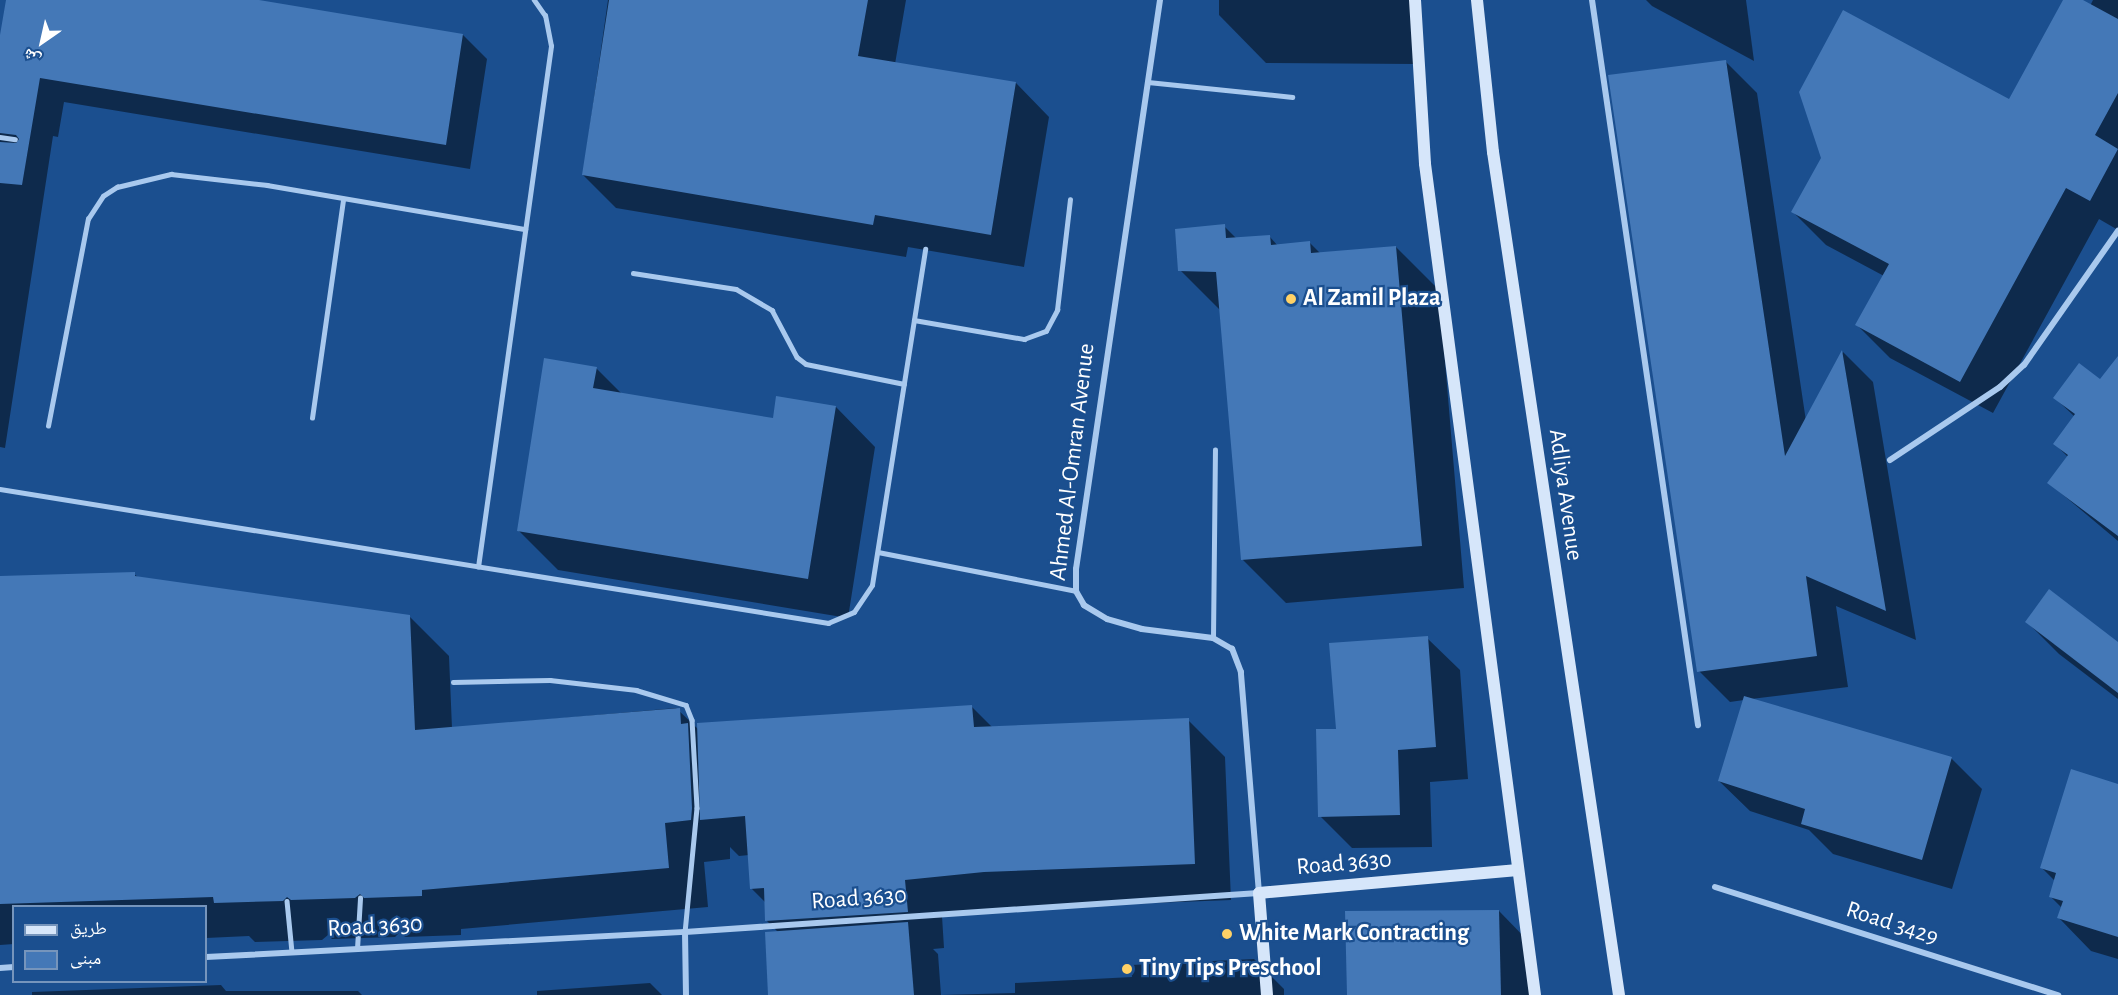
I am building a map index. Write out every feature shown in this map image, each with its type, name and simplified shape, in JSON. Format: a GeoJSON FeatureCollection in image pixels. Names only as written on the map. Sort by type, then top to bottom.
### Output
{"type":"FeatureCollection","features":[{"type":"Feature","properties":{"kind":"main road"},"geometry":{"type":"LineString","coordinates":[[1415,0],[1425,164],[1515,870],[1535,995]]}},
{"type":"Feature","properties":{"kind":"main road","name":"Adliya Avenue"},"geometry":{"type":"LineString","coordinates":[[1477,0],[1493,152],[1619,995]]}},
{"type":"Feature","properties":{"kind":"main road","name":"Road 3630"},"geometry":{"type":"LineString","coordinates":[[1260,893],[1515,870]]}},
{"type":"Feature","properties":{"kind":"main road"},"geometry":{"type":"LineString","coordinates":[[1260,893],[1267,995]]}},
{"type":"Feature","properties":{"kind":"street","name":"Ahmed Al-Omran Avenue"},"geometry":{"type":"LineString","coordinates":[[1160,0],[1076,569],[1076,591],[1084,605],[1107,619],[1142,628],[1213,638]]}},
{"type":"Feature","properties":{"kind":"street"},"geometry":{"type":"LineString","coordinates":[[1592,0],[1698,725]]}},
{"type":"Feature","properties":{"kind":"street"},"geometry":{"type":"LineString","coordinates":[[1890,460],[2000,387],[2024,366],[2118,231]]}},
{"type":"Feature","properties":{"kind":"street"},"geometry":{"type":"LineString","coordinates":[[1213,638],[1232,650],[1241,672],[1260,893]]}},
{"type":"Feature","properties":{"kind":"street","name":"Road 3429"},"geometry":{"type":"LineString","coordinates":[[1715,887],[2058,995]]}},
{"type":"Feature","properties":{"kind":"street","name":"Road 3630"},"geometry":{"type":"LineString","coordinates":[[207,957],[685,932],[1260,893]]}},
{"type":"Feature","properties":{"kind":"street"},"geometry":{"type":"LineString","coordinates":[[685,932],[686,995]]}},
{"type":"Feature","properties":{"kind":"lane"},"geometry":{"type":"LineString","coordinates":[[478,567],[551,46],[545,16],[534,0]]}},
{"type":"Feature","properties":{"kind":"lane"},"geometry":{"type":"LineString","coordinates":[[1148,82],[1292,97]]}},
{"type":"Feature","properties":{"kind":"lane"},"geometry":{"type":"LineString","coordinates":[[0,137],[15,139]]}},
{"type":"Feature","properties":{"kind":"lane"},"geometry":{"type":"LineString","coordinates":[[48,426],[88,219],[103,196],[117,187],[171,174],[267,185],[525,229]]}},
{"type":"Feature","properties":{"kind":"lane"},"geometry":{"type":"LineString","coordinates":[[312,417],[343,199]]}},
{"type":"Feature","properties":{"kind":"lane"},"geometry":{"type":"LineString","coordinates":[[914,320],[1024,339],[1046,331],[1058,310],[1070,200]]}},
{"type":"Feature","properties":{"kind":"lane"},"geometry":{"type":"LineString","coordinates":[[0,489],[828,623],[854,612],[865,600],[872,585],[925,249]]}},
{"type":"Feature","properties":{"kind":"lane"},"geometry":{"type":"LineString","coordinates":[[633,273],[736,289],[772,310],[797,357],[806,364],[904,384]]}},
{"type":"Feature","properties":{"kind":"lane"},"geometry":{"type":"LineString","coordinates":[[1213,638],[1215,450]]}},
{"type":"Feature","properties":{"kind":"lane"},"geometry":{"type":"LineString","coordinates":[[878,552],[1076,591]]}},
{"type":"Feature","properties":{"kind":"lane"},"geometry":{"type":"LineString","coordinates":[[453,682],[550,680],[636,690],[686,705],[692,720],[697,808],[685,932]]}},
{"type":"Feature","properties":{"kind":"lane"},"geometry":{"type":"LineString","coordinates":[[357,949],[360,898]]}},
{"type":"Feature","properties":{"kind":"lane"},"geometry":{"type":"LineString","coordinates":[[287,901],[292,952]]}},
{"type":"Feature","properties":{"kind":"building"},"geometry":{"type":"Polygon","coordinates":[[[6,0],[259,0],[463,34],[446,145],[40,78],[22,185],[0,183],[0,142],[16,143],[19,139],[16,135],[0,133],[0,35],[6,0]]]}},
{"type":"Feature","properties":{"kind":"building"},"geometry":{"type":"Polygon","coordinates":[[[609,0],[868,0],[858,56],[1016,82],[991,235],[875,215],[873,225],[582,175],[609,0]]]}},
{"type":"Feature","properties":{"kind":"building"},"geometry":{"type":"Polygon","coordinates":[[[2063,0],[2083,0],[2118,19],[2118,93],[2095,135],[2118,149],[2090,201],[2066,188],[1960,382],[1855,325],[1889,264],[1791,212],[1821,158],[1799,92],[1843,10],[2009,99],[2063,0]]]}},
{"type":"Feature","properties":{"kind":"building"},"geometry":{"type":"Polygon","coordinates":[[[1726,60],[1785,456],[1842,350],[1886,611],[1806,576],[1817,656],[1697,672],[1608,75],[1726,60]]]}},
{"type":"Feature","properties":{"kind":"building"},"geometry":{"type":"Polygon","coordinates":[[[1225,224],[1226,238],[1270,235],[1271,245],[1310,241],[1311,253],[1396,246],[1422,546],[1241,560],[1216,272],[1178,271],[1175,229],[1225,224]]]}},
{"type":"Feature","properties":{"kind":"building"},"geometry":{"type":"Polygon","coordinates":[[[2118,356],[2118,536],[2047,483],[2068,455],[2053,444],[2075,414],[2053,398],[2079,363],[2100,379],[2118,356]]]}},
{"type":"Feature","properties":{"kind":"building"},"geometry":{"type":"Polygon","coordinates":[[[544,358],[597,367],[593,388],[773,418],[776,396],[836,406],[808,579],[517,531],[544,358]]]}},
{"type":"Feature","properties":{"kind":"building"},"geometry":{"type":"Polygon","coordinates":[[[135,572],[135,576],[410,615],[415,730],[680,708],[681,724],[688,723],[692,808],[691,820],[665,823],[669,868],[422,890],[422,896],[364,898],[360,894],[355,898],[291,900],[287,897],[283,901],[214,903],[213,897],[0,904],[0,576],[135,572]]]}},
{"type":"Feature","properties":{"kind":"building"},"geometry":{"type":"Polygon","coordinates":[[[2049,589],[2118,642],[2118,693],[2025,622],[2049,589]]]}},
{"type":"Feature","properties":{"kind":"building"},"geometry":{"type":"Polygon","coordinates":[[[1428,636],[1436,747],[1398,750],[1400,815],[1318,817],[1316,729],[1336,729],[1329,643],[1428,636]]]}},
{"type":"Feature","properties":{"kind":"building"},"geometry":{"type":"Polygon","coordinates":[[[1744,696],[1952,757],[1922,860],[1801,824],[1805,809],[1718,781],[1744,696]]]}},
{"type":"Feature","properties":{"kind":"building"},"geometry":{"type":"Polygon","coordinates":[[[972,705],[974,727],[1189,718],[1195,864],[984,872],[905,880],[908,912],[765,921],[764,888],[750,889],[745,816],[700,820],[697,723],[972,705]]]}},
{"type":"Feature","properties":{"kind":"building"},"geometry":{"type":"Polygon","coordinates":[[[2071,769],[2118,784],[2118,937],[2057,918],[2063,901],[2049,897],[2056,873],[2040,868],[2071,769]]]}},
{"type":"Feature","properties":{"kind":"building"},"geometry":{"type":"Polygon","coordinates":[[[1499,910],[1501,995],[1347,995],[1345,911],[1499,910]]]}},
{"type":"Feature","properties":{"kind":"building"},"geometry":{"type":"Polygon","coordinates":[[[908,922],[914,995],[768,995],[765,932],[908,922]]]}},
{"type":"Feature","properties":{"kind":"place","name":"Al Zamil Plaza"},"geometry":{"type":"Point","coordinates":[1291,299]}},
{"type":"Feature","properties":{"kind":"place","name":"White Mark Contracting"},"geometry":{"type":"Point","coordinates":[1227,934]}},
{"type":"Feature","properties":{"kind":"place","name":"Tiny Tips Preschool"},"geometry":{"type":"Point","coordinates":[1127,969]}}]}
